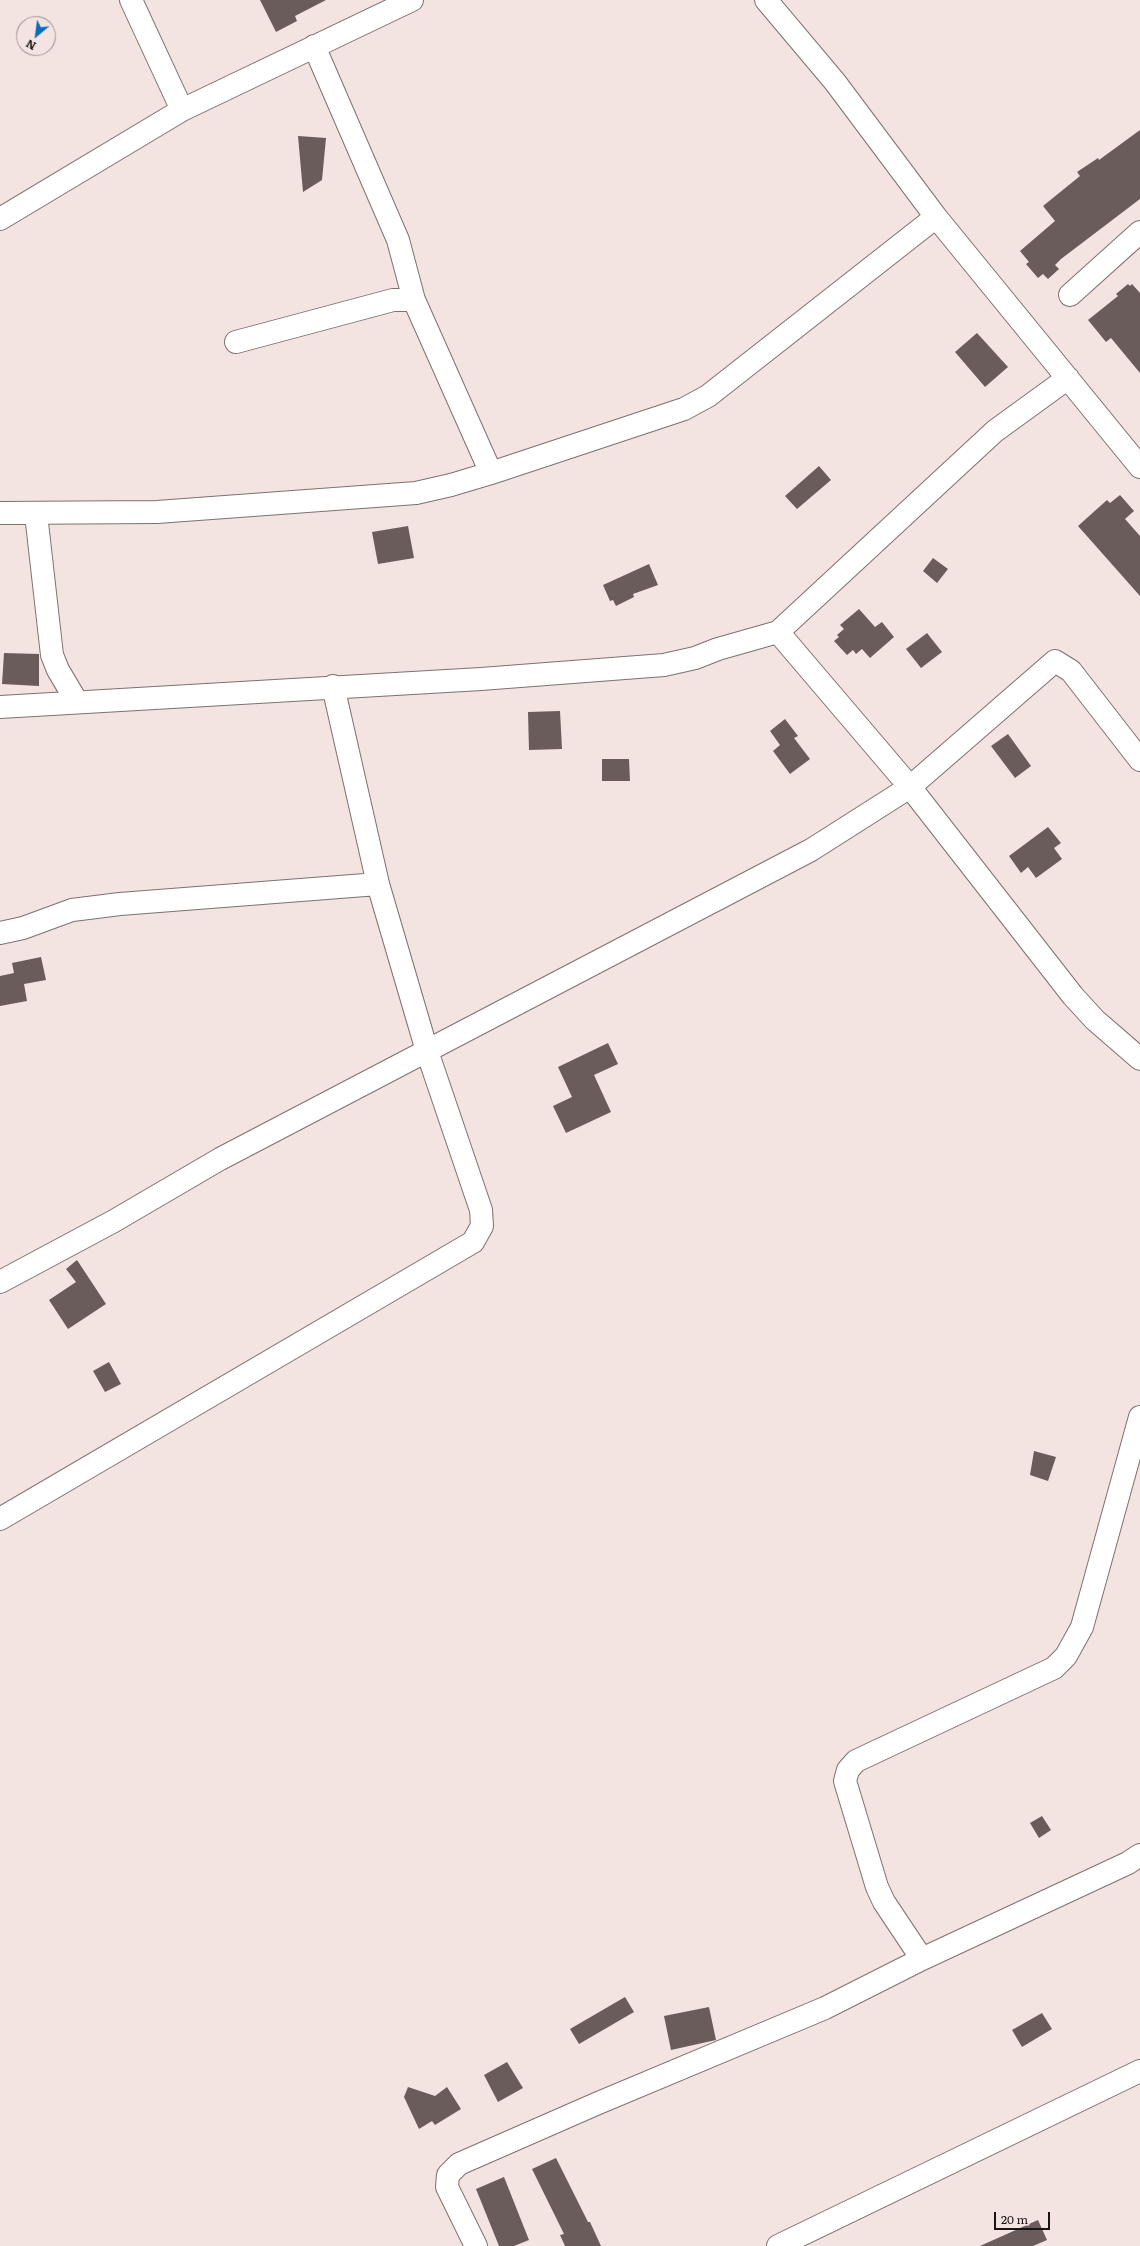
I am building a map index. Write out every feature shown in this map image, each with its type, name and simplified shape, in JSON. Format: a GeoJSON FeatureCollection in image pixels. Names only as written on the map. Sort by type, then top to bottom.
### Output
{"type":"FeatureCollection","features":[{"type":"Feature","properties":{"kind":"street"},"geometry":{"type":"LineString","coordinates":[[131,0],[182,110]]}},
{"type":"Feature","properties":{"kind":"street"},"geometry":{"type":"LineString","coordinates":[[0,219],[182,110],[412,0]]}},
{"type":"Feature","properties":{"kind":"street"},"geometry":{"type":"LineString","coordinates":[[766,0],[835,82],[936,217],[1140,467]]}},
{"type":"Feature","properties":{"kind":"street"},"geometry":{"type":"LineString","coordinates":[[314,46],[398,240],[414,300],[491,473]]}},
{"type":"Feature","properties":{"kind":"street"},"geometry":{"type":"LineString","coordinates":[[0,513],[36,514],[157,512],[416,492],[451,485],[491,473],[684,409],[708,396],[936,217]]}},
{"type":"Feature","properties":{"kind":"street"},"geometry":{"type":"LineString","coordinates":[[1070,295],[1140,232]]}},
{"type":"Feature","properties":{"kind":"street"},"geometry":{"type":"LineString","coordinates":[[236,342],[393,300],[414,300]]}},
{"type":"Feature","properties":{"kind":"street"},"geometry":{"type":"LineString","coordinates":[[0,707],[333,686],[481,679],[664,665],[695,658],[718,649],[778,632],[995,431],[1068,378]]}},
{"type":"Feature","properties":{"kind":"street"},"geometry":{"type":"LineString","coordinates":[[36,514],[52,655],[58,670],[77,702]]}},
{"type":"Feature","properties":{"kind":"street"},"geometry":{"type":"LineString","coordinates":[[778,632],[910,787],[1073,996],[1095,1020],[1140,1059]]}},
{"type":"Feature","properties":{"kind":"street"},"geometry":{"type":"LineString","coordinates":[[0,1282],[114,1221],[220,1159],[811,850],[910,787],[1055,661],[1071,671],[1140,760]]}},
{"type":"Feature","properties":{"kind":"street"},"geometry":{"type":"LineString","coordinates":[[0,1519],[472,1242],[482,1226],[481,1210],[427,1051],[378,884],[333,686]]}},
{"type":"Feature","properties":{"kind":"street"},"geometry":{"type":"LineString","coordinates":[[0,933],[23,928],[72,910],[120,904],[378,884]]}},
{"type":"Feature","properties":{"kind":"street"},"geometry":{"type":"LineString","coordinates":[[922,1959],[884,1902],[877,1887],[845,1781],[848,1770],[861,1759],[1054,1668],[1066,1656],[1082,1627],[1140,1417]]}},
{"type":"Feature","properties":{"kind":"street"},"geometry":{"type":"LineString","coordinates":[[476,2246],[447,2187],[448,2175],[459,2164],[596,2104],[825,2008],[922,1959],[1128,1863],[1140,1855]]}},
{"type":"Feature","properties":{"kind":"street"},"geometry":{"type":"LineString","coordinates":[[778,2246],[1140,2071]]}},
{"type":"Feature","properties":{"kind":"building"},"geometry":{"type":"Polygon","coordinates":[[[260,0],[326,0],[295,16],[297,21],[276,32],[260,0]]]}},
{"type":"Feature","properties":{"kind":"building"},"geometry":{"type":"Polygon","coordinates":[[[1140,130],[1140,199],[1061,259],[1055,265],[1059,269],[1048,279],[1043,274],[1038,278],[1026,264],[1029,262],[1020,251],[1055,221],[1043,206],[1080,176],[1077,172],[1098,158],[1099,160],[1140,130]]]}},
{"type":"Feature","properties":{"kind":"building"},"geometry":{"type":"Polygon","coordinates":[[[298,136],[326,138],[322,180],[303,192],[298,136]]]}},
{"type":"Feature","properties":{"kind":"building"},"geometry":{"type":"Polygon","coordinates":[[[1128,284],[1130,286],[1132,284],[1140,293],[1140,373],[1111,338],[1106,342],[1088,320],[1118,296],[1116,294],[1128,284]]]}},
{"type":"Feature","properties":{"kind":"building"},"geometry":{"type":"Polygon","coordinates":[[[977,333],[1008,367],[985,387],[955,352],[977,333]]]}},
{"type":"Feature","properties":{"kind":"building"},"geometry":{"type":"Polygon","coordinates":[[[819,466],[831,480],[797,509],[785,496],[819,466]]]}},
{"type":"Feature","properties":{"kind":"building"},"geometry":{"type":"Polygon","coordinates":[[[1120,495],[1134,511],[1125,519],[1140,536],[1140,596],[1078,526],[1107,500],[1110,503],[1120,495]]]}},
{"type":"Feature","properties":{"kind":"building"},"geometry":{"type":"Polygon","coordinates":[[[408,526],[414,558],[378,564],[372,532],[408,526]]]}},
{"type":"Feature","properties":{"kind":"building"},"geometry":{"type":"Polygon","coordinates":[[[933,558],[948,569],[937,583],[923,571],[933,558]]]}},
{"type":"Feature","properties":{"kind":"building"},"geometry":{"type":"Polygon","coordinates":[[[649,564],[658,585],[633,594],[634,597],[616,606],[613,600],[610,601],[603,585],[649,564]]]}},
{"type":"Feature","properties":{"kind":"building"},"geometry":{"type":"Polygon","coordinates":[[[859,609],[875,627],[882,622],[894,637],[870,658],[862,649],[856,654],[853,650],[847,655],[834,641],[839,637],[837,635],[844,629],[840,625],[859,609]]]}},
{"type":"Feature","properties":{"kind":"building"},"geometry":{"type":"Polygon","coordinates":[[[927,633],[942,652],[921,668],[906,649],[927,633]]]}},
{"type":"Feature","properties":{"kind":"building"},"geometry":{"type":"Polygon","coordinates":[[[4,653],[39,654],[39,686],[2,684],[4,653]]]}},
{"type":"Feature","properties":{"kind":"building"},"geometry":{"type":"Polygon","coordinates":[[[560,711],[562,749],[529,750],[528,712],[560,711]]]}},
{"type":"Feature","properties":{"kind":"building"},"geometry":{"type":"Polygon","coordinates":[[[785,719],[798,736],[794,738],[810,759],[790,774],[773,751],[780,745],[770,731],[785,719]]]}},
{"type":"Feature","properties":{"kind":"building"},"geometry":{"type":"Polygon","coordinates":[[[1008,734],[1031,766],[1015,778],[991,746],[1008,734]]]}},
{"type":"Feature","properties":{"kind":"building"},"geometry":{"type":"Polygon","coordinates":[[[602,759],[629,759],[630,781],[602,781],[602,759]]]}},
{"type":"Feature","properties":{"kind":"building"},"geometry":{"type":"Polygon","coordinates":[[[1048,827],[1061,843],[1054,848],[1062,859],[1036,878],[1028,867],[1021,873],[1009,856],[1048,827]]]}},
{"type":"Feature","properties":{"kind":"building"},"geometry":{"type":"Polygon","coordinates":[[[41,957],[46,980],[24,984],[27,1001],[0,1006],[0,976],[14,973],[12,963],[41,957]]]}},
{"type":"Feature","properties":{"kind":"building"},"geometry":{"type":"Polygon","coordinates":[[[608,1043],[618,1064],[594,1075],[611,1112],[566,1133],[553,1106],[572,1097],[558,1067],[608,1043]]]}},
{"type":"Feature","properties":{"kind":"building"},"geometry":{"type":"Polygon","coordinates":[[[77,1260],[106,1304],[68,1329],[49,1300],[76,1282],[66,1269],[77,1260]]]}},
{"type":"Feature","properties":{"kind":"building"},"geometry":{"type":"Polygon","coordinates":[[[109,1362],[121,1384],[105,1392],[93,1371],[109,1362]]]}},
{"type":"Feature","properties":{"kind":"building"},"geometry":{"type":"Polygon","coordinates":[[[1034,1451],[1056,1457],[1048,1481],[1030,1475],[1034,1451]]]}},
{"type":"Feature","properties":{"kind":"building"},"geometry":{"type":"Polygon","coordinates":[[[1042,1816],[1051,1830],[1039,1838],[1030,1823],[1042,1816]]]}},
{"type":"Feature","properties":{"kind":"building"},"geometry":{"type":"Polygon","coordinates":[[[625,1997],[634,2012],[579,2044],[570,2029],[625,1997]]]}},
{"type":"Feature","properties":{"kind":"building"},"geometry":{"type":"Polygon","coordinates":[[[709,2007],[716,2040],[671,2050],[664,2016],[709,2007]]]}},
{"type":"Feature","properties":{"kind":"building"},"geometry":{"type":"Polygon","coordinates":[[[1042,2013],[1052,2029],[1022,2047],[1012,2030],[1042,2013]]]}},
{"type":"Feature","properties":{"kind":"building"},"geometry":{"type":"Polygon","coordinates":[[[507,2062],[523,2088],[498,2102],[484,2075],[507,2062]]]}},
{"type":"Feature","properties":{"kind":"building"},"geometry":{"type":"Polygon","coordinates":[[[408,2087],[435,2096],[447,2087],[461,2109],[435,2125],[432,2121],[419,2129],[404,2097],[408,2087]]]}},
{"type":"Feature","properties":{"kind":"building"},"geometry":{"type":"Polygon","coordinates":[[[556,2158],[601,2246],[565,2246],[560,2235],[564,2234],[532,2169],[556,2158]]]}},
{"type":"Feature","properties":{"kind":"building"},"geometry":{"type":"Polygon","coordinates":[[[504,2177],[529,2240],[514,2246],[499,2246],[476,2189],[504,2177]]]}},
{"type":"Feature","properties":{"kind":"building"},"geometry":{"type":"Polygon","coordinates":[[[1038,2220],[1047,2240],[1033,2246],[980,2246],[1038,2220]]]}}]}
